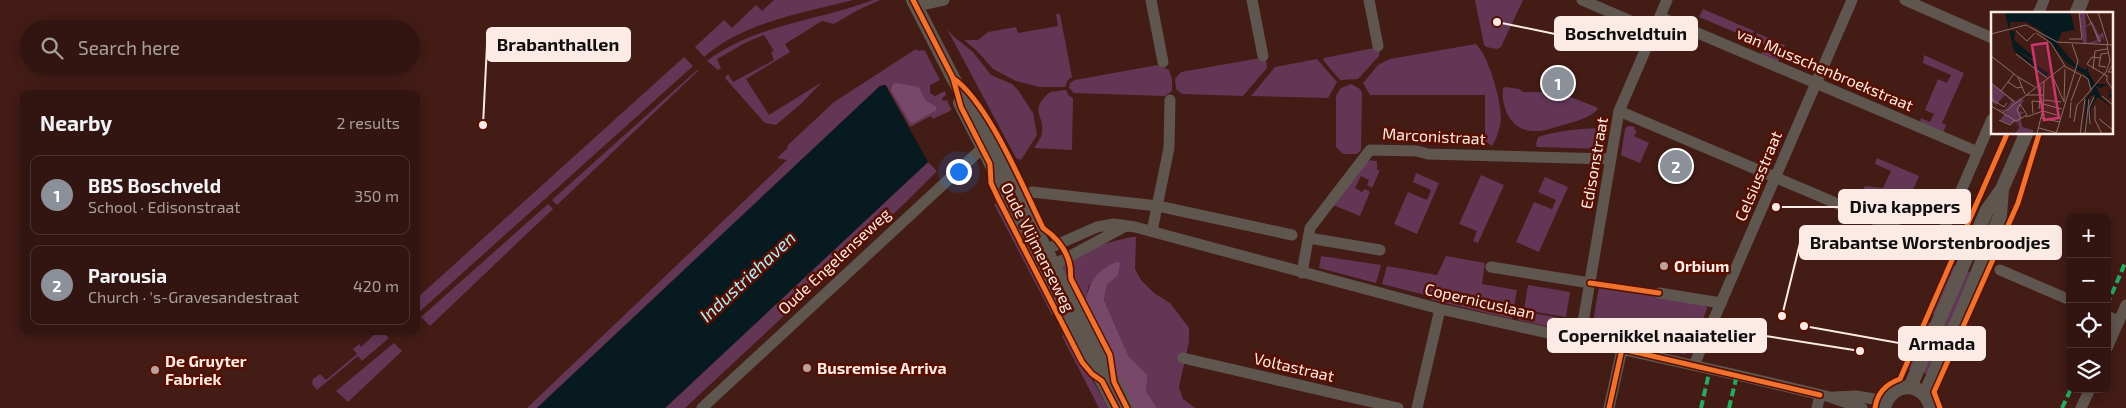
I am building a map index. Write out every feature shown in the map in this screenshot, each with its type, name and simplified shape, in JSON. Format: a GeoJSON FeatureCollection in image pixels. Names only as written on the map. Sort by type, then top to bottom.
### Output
{"type":"FeatureCollection","features":[{"type":"Feature","properties":{"kind":"street"},"geometry":{"type":"LineString","coordinates":[[944,0],[914,3],[986,145]]}},
{"type":"Feature","properties":{"kind":"street"},"geometry":{"type":"LineString","coordinates":[[1151,0],[1163,62]]}},
{"type":"Feature","properties":{"kind":"street"},"geometry":{"type":"LineString","coordinates":[[1252,0],[1263,56]]}},
{"type":"Feature","properties":{"kind":"street"},"geometry":{"type":"LineString","coordinates":[[1369,0],[1378,46]]}},
{"type":"Feature","properties":{"kind":"street"},"geometry":{"type":"LineString","coordinates":[[1582,0],[1654,31]]}},
{"type":"Feature","properties":{"kind":"street","name":"Edisonstraat"},"geometry":{"type":"LineString","coordinates":[[1580,340],[1619,111],[1667,0]]}},
{"type":"Feature","properties":{"kind":"street","name":"Celsiusstraat"},"geometry":{"type":"LineString","coordinates":[[1694,365],[1852,0]]}},
{"type":"Feature","properties":{"kind":"street"},"geometry":{"type":"LineString","coordinates":[[1905,0],[1991,38]]}},
{"type":"Feature","properties":{"kind":"street"},"geometry":{"type":"LineString","coordinates":[[2039,12],[2044,0]]}},
{"type":"Feature","properties":{"kind":"street"},"geometry":{"type":"LineString","coordinates":[[2077,12],[2082,0]]}},
{"type":"Feature","properties":{"kind":"street","name":"van Musschenbroekstraat"},"geometry":{"type":"LineString","coordinates":[[1660,17],[1978,152]]}},
{"type":"Feature","properties":{"kind":"street"},"geometry":{"type":"LineString","coordinates":[[1152,231],[1169,148],[1170,100]]}},
{"type":"Feature","properties":{"kind":"street"},"geometry":{"type":"LineString","coordinates":[[1619,111],[1937,246],[1991,120]]}},
{"type":"Feature","properties":{"kind":"street"},"geometry":{"type":"LineString","coordinates":[[1910,388],[1987,210],[2002,189],[2026,135]]}},
{"type":"Feature","properties":{"kind":"street","name":"Oude Vlijmenseweg"},"geometry":{"type":"LineString","coordinates":[[986,145],[1042,252],[1116,408]]}},
{"type":"Feature","properties":{"kind":"street","name":"Oude Engelenseweg"},"geometry":{"type":"LineString","coordinates":[[702,408],[986,145]]}},
{"type":"Feature","properties":{"kind":"street","name":"Marconistraat"},"geometry":{"type":"LineString","coordinates":[[1302,273],[1310,228],[1370,150],[1417,151],[1428,154],[1610,159]]}},
{"type":"Feature","properties":{"kind":"street"},"geometry":{"type":"LineString","coordinates":[[1925,394],[2000,216],[2002,189]]}},
{"type":"Feature","properties":{"kind":"street"},"geometry":{"type":"LineString","coordinates":[[1032,192],[1158,206],[1292,235]]}},
{"type":"Feature","properties":{"kind":"street","name":"Copernicuslaan"},"geometry":{"type":"LineString","coordinates":[[1042,252],[1097,227],[1114,224],[1126,226],[1152,231],[1440,309],[1694,365],[1825,396],[1862,408]]}},
{"type":"Feature","properties":{"kind":"street"},"geometry":{"type":"LineString","coordinates":[[1049,267],[1126,226]]}},
{"type":"Feature","properties":{"kind":"street"},"geometry":{"type":"LineString","coordinates":[[1309,238],[1380,250]]}},
{"type":"Feature","properties":{"kind":"street","name":"Oude Vlijmenseweg"},"geometry":{"type":"LineString","coordinates":[[1049,267],[1128,408]]}},
{"type":"Feature","properties":{"kind":"street"},"geometry":{"type":"LineString","coordinates":[[1492,267],[1590,283]]}},
{"type":"Feature","properties":{"kind":"street"},"geometry":{"type":"LineString","coordinates":[[2000,270],[2066,298]]}},
{"type":"Feature","properties":{"kind":"street"},"geometry":{"type":"LineString","coordinates":[[1659,293],[1721,303]]}},
{"type":"Feature","properties":{"kind":"street"},"geometry":{"type":"LineString","coordinates":[[2111,339],[2126,305]]}},
{"type":"Feature","properties":{"kind":"street"},"geometry":{"type":"LineString","coordinates":[[1417,408],[1440,309]]}},
{"type":"Feature","properties":{"kind":"street"},"geometry":{"type":"LineString","coordinates":[[2111,318],[2119,321]]}},
{"type":"Feature","properties":{"kind":"street"},"geometry":{"type":"LineString","coordinates":[[1609,408],[1622,350]]}},
{"type":"Feature","properties":{"kind":"street","name":"Voltastraat"},"geometry":{"type":"LineString","coordinates":[[1183,358],[1398,408]]}},
{"type":"Feature","properties":{"kind":"street"},"geometry":{"type":"LineString","coordinates":[[1885,404],[1898,389],[1910,388],[1925,394],[1931,408]]}},
{"type":"Feature","properties":{"kind":"street"},"geometry":{"type":"LineString","coordinates":[[2081,408],[2088,393]]}},
{"type":"Feature","properties":{"kind":"street"},"geometry":{"type":"LineString","coordinates":[[1817,408],[1825,396]]}},
{"type":"Feature","properties":{"kind":"street","name":"Copernicuslaan"},"geometry":{"type":"LineString","coordinates":[[1825,396],[1856,396],[1885,404]]}},
{"type":"Feature","properties":{"kind":"shaded area"},"geometry":{"type":"Polygon","coordinates":[[[774,0],[853,0],[775,20],[756,27],[737,35],[704,57],[695,47],[724,20],[732,28],[756,5],[762,11],[774,0]]]}},
{"type":"Feature","properties":{"kind":"shaded area"},"geometry":{"type":"Polygon","coordinates":[[[873,0],[880,0],[834,24],[822,21],[785,44],[790,52],[746,79],[769,115],[822,82],[802,103],[776,125],[765,123],[725,78],[728,74],[733,82],[774,60],[771,52],[774,51],[764,35],[717,59],[721,68],[718,70],[707,61],[746,39],[767,31],[873,0]]]}},
{"type":"Feature","properties":{"kind":"shaded area"},"geometry":{"type":"Polygon","coordinates":[[[1475,0],[1523,0],[1501,47],[1497,49],[1484,45],[1475,0]]]}},
{"type":"Feature","properties":{"kind":"shaded area"},"geometry":{"type":"Polygon","coordinates":[[[1703,9],[1754,31],[1751,39],[1699,17],[1703,9]]]}},
{"type":"Feature","properties":{"kind":"shaded area"},"geometry":{"type":"Polygon","coordinates":[[[1056,14],[1060,14],[1072,77],[1068,80],[1065,87],[1039,87],[1016,81],[993,69],[964,40],[978,40],[988,32],[1016,27],[1018,33],[1058,26],[1056,14]]]}},
{"type":"Feature","properties":{"kind":"shaded area"},"geometry":{"type":"Polygon","coordinates":[[[947,29],[973,52],[991,75],[1012,84],[1033,113],[1037,135],[1021,160],[1016,158],[947,29]]]}},
{"type":"Feature","properties":{"kind":"shaded area"},"geometry":{"type":"Polygon","coordinates":[[[1757,33],[1785,45],[1778,62],[1761,54],[1765,45],[1754,41],[1757,33]]]}},
{"type":"Feature","properties":{"kind":"shaded area"},"geometry":{"type":"Polygon","coordinates":[[[1476,44],[1490,68],[1497,90],[1501,119],[1497,136],[1492,146],[1485,141],[1485,95],[1370,95],[1363,83],[1378,65],[1390,59],[1476,44]]]}},
{"type":"Feature","properties":{"kind":"shaded area"},"geometry":{"type":"Polygon","coordinates":[[[1374,48],[1380,51],[1379,56],[1358,79],[1340,80],[1323,60],[1324,58],[1374,48]]]}},
{"type":"Feature","properties":{"kind":"shaded area"},"geometry":{"type":"Polygon","coordinates":[[[916,49],[918,51],[925,51],[940,80],[930,85],[930,93],[935,96],[945,91],[946,95],[942,98],[943,101],[947,100],[950,111],[933,119],[931,116],[910,127],[886,85],[880,86],[537,408],[527,408],[787,160],[777,158],[787,149],[788,145],[834,102],[916,49]]]}},
{"type":"Feature","properties":{"kind":"shaded area"},"geometry":{"type":"Polygon","coordinates":[[[1924,55],[1964,73],[1942,123],[1946,125],[1943,133],[1920,122],[1921,118],[1930,122],[1934,114],[1925,110],[1938,79],[1947,83],[1951,75],[1923,63],[1924,55]]]}},
{"type":"Feature","properties":{"kind":"shaded area"},"geometry":{"type":"Polygon","coordinates":[[[684,57],[693,66],[420,311],[420,295],[684,57]]]}},
{"type":"Feature","properties":{"kind":"shaded area"},"geometry":{"type":"Polygon","coordinates":[[[1260,58],[1266,60],[1267,68],[1243,96],[1182,94],[1176,89],[1175,79],[1181,72],[1260,58]]]}},
{"type":"Feature","properties":{"kind":"shaded area"},"geometry":{"type":"Polygon","coordinates":[[[1317,59],[1337,82],[1328,98],[1251,96],[1275,67],[1317,59]]]}},
{"type":"Feature","properties":{"kind":"shaded area"},"geometry":{"type":"Polygon","coordinates":[[[1158,65],[1169,70],[1172,79],[1172,91],[1165,96],[1074,93],[1069,88],[1070,83],[1075,80],[1158,65]]]}},
{"type":"Feature","properties":{"kind":"shaded area"},"geometry":{"type":"Polygon","coordinates":[[[697,70],[557,205],[552,200],[697,70]]]}},
{"type":"Feature","properties":{"kind":"shaded area"},"geometry":{"type":"Polygon","coordinates":[[[893,84],[919,87],[925,100],[937,107],[935,111],[913,123],[910,122],[891,90],[893,84]]]}},
{"type":"Feature","properties":{"kind":"shaded area"},"geometry":{"type":"Polygon","coordinates":[[[1351,84],[1360,89],[1362,93],[1361,150],[1357,154],[1343,154],[1336,147],[1336,96],[1341,88],[1351,84]]]}},
{"type":"Feature","properties":{"kind":"shaded area"},"geometry":{"type":"Polygon","coordinates":[[[1503,88],[1519,89],[1523,92],[1558,92],[1598,109],[1582,119],[1552,128],[1536,131],[1525,130],[1518,127],[1509,117],[1503,96],[1503,88]]]}},
{"type":"Feature","properties":{"kind":"shaded area"},"geometry":{"type":"Polygon","coordinates":[[[1066,90],[1069,96],[1073,98],[1072,150],[1034,148],[1042,133],[1039,108],[1043,98],[1050,92],[1066,90]]]}},
{"type":"Feature","properties":{"kind":"shaded area"},"geometry":{"type":"Polygon","coordinates":[[[1628,126],[1635,127],[1634,129],[1637,131],[1634,136],[1649,143],[1640,163],[1621,155],[1625,129],[1628,126]]]}},
{"type":"Feature","properties":{"kind":"shaded area"},"geometry":{"type":"Polygon","coordinates":[[[1607,128],[1604,149],[1537,147],[1536,144],[1538,137],[1555,133],[1607,128]]]}},
{"type":"Feature","properties":{"kind":"shaded area"},"geometry":{"type":"Polygon","coordinates":[[[1877,158],[1919,176],[1898,224],[1875,214],[1878,206],[1860,198],[1865,186],[1883,188],[1891,171],[1875,164],[1877,158]]]}},
{"type":"Feature","properties":{"kind":"shaded area"},"geometry":{"type":"Polygon","coordinates":[[[1366,160],[1377,161],[1377,170],[1380,170],[1372,188],[1367,185],[1369,180],[1361,176],[1355,188],[1362,192],[1365,189],[1370,192],[1360,216],[1333,205],[1366,160]]]}},
{"type":"Feature","properties":{"kind":"shaded area"},"geometry":{"type":"Polygon","coordinates":[[[928,162],[937,171],[905,203],[685,408],[665,408],[928,162]]]}},
{"type":"Feature","properties":{"kind":"shaded area"},"geometry":{"type":"Polygon","coordinates":[[[1416,173],[1439,183],[1417,234],[1394,224],[1408,192],[1427,200],[1431,190],[1413,182],[1416,173]]]}},
{"type":"Feature","properties":{"kind":"shaded area"},"geometry":{"type":"Polygon","coordinates":[[[1481,175],[1504,185],[1478,243],[1473,241],[1477,231],[1459,224],[1481,175]]]}},
{"type":"Feature","properties":{"kind":"shaded area"},"geometry":{"type":"Polygon","coordinates":[[[1545,177],[1568,187],[1539,252],[1516,242],[1534,202],[1552,209],[1556,200],[1538,192],[1545,177]]]}},
{"type":"Feature","properties":{"kind":"shaded area"},"geometry":{"type":"Polygon","coordinates":[[[998,203],[1055,313],[1052,315],[994,204],[998,203]]]}},
{"type":"Feature","properties":{"kind":"shaded area"},"geometry":{"type":"Polygon","coordinates":[[[548,204],[553,209],[430,326],[421,317],[548,204]]]}},
{"type":"Feature","properties":{"kind":"shaded area"},"geometry":{"type":"Polygon","coordinates":[[[1136,237],[1135,269],[1141,280],[1154,293],[1170,303],[1189,328],[1189,342],[1179,387],[1183,399],[1195,408],[1157,408],[1146,391],[1148,375],[1129,357],[1104,300],[1107,285],[1113,278],[1089,285],[1083,310],[1061,270],[1062,266],[1099,245],[1136,237]]]}},
{"type":"Feature","properties":{"kind":"shaded area"},"geometry":{"type":"Polygon","coordinates":[[[1321,256],[1381,265],[1376,283],[1319,268],[1321,256]]]}},
{"type":"Feature","properties":{"kind":"shaded area"},"geometry":{"type":"Polygon","coordinates":[[[1446,256],[1485,263],[1482,284],[1517,290],[1512,319],[1432,300],[1429,296],[1382,284],[1387,266],[1437,275],[1446,256]]]}},
{"type":"Feature","properties":{"kind":"shaded area"},"geometry":{"type":"Polygon","coordinates":[[[1117,262],[1120,263],[1118,275],[1107,285],[1104,300],[1129,357],[1148,375],[1146,391],[1157,408],[1134,408],[1083,310],[1092,281],[1108,266],[1117,262]]]}},
{"type":"Feature","properties":{"kind":"shaded area"},"geometry":{"type":"Polygon","coordinates":[[[1952,264],[1957,267],[1914,372],[1906,368],[1912,356],[1916,358],[1918,353],[1914,351],[1927,322],[1931,323],[1934,315],[1930,313],[1952,264]]]}},
{"type":"Feature","properties":{"kind":"shaded area"},"geometry":{"type":"Polygon","coordinates":[[[1965,270],[1973,274],[1929,375],[1921,372],[1965,270]]]}},
{"type":"Feature","properties":{"kind":"shaded area"},"geometry":{"type":"Polygon","coordinates":[[[1528,285],[1570,292],[1566,317],[1524,310],[1528,285]]]}},
{"type":"Feature","properties":{"kind":"shaded area"},"geometry":{"type":"Polygon","coordinates":[[[1599,286],[1706,304],[1707,309],[1689,353],[1684,354],[1594,333],[1592,329],[1599,286]]]}},
{"type":"Feature","properties":{"kind":"shaded area"},"geometry":{"type":"Polygon","coordinates":[[[1520,311],[1579,321],[1577,329],[1571,332],[1518,320],[1520,311]]]}},
{"type":"Feature","properties":{"kind":"shaded area"},"geometry":{"type":"Polygon","coordinates":[[[1065,333],[1108,408],[1099,408],[1062,336],[1065,333]]]}},
{"type":"Feature","properties":{"kind":"shaded area"},"geometry":{"type":"Polygon","coordinates":[[[374,335],[386,335],[389,338],[362,361],[358,356],[317,390],[312,384],[313,379],[320,374],[326,380],[357,354],[353,349],[359,344],[361,347],[374,335]]]}},
{"type":"Feature","properties":{"kind":"shaded area"},"geometry":{"type":"Polygon","coordinates":[[[394,343],[402,351],[348,402],[336,391],[394,343]]]}},
{"type":"Feature","properties":{"kind":"water","name":"Industriehaven"},"geometry":{"type":"Polygon","coordinates":[[[885,85],[928,162],[665,408],[537,408],[880,86],[885,85]]]}},
{"type":"Feature","properties":{"kind":"marked path"},"geometry":{"type":"LineString","coordinates":[[2108,303],[2126,261]]}},
{"type":"Feature","properties":{"kind":"marked path"},"geometry":{"type":"LineString","coordinates":[[1701,408],[1710,369]]}},
{"type":"Feature","properties":{"kind":"marked path"},"geometry":{"type":"LineString","coordinates":[[1729,408],[1737,375]]}},
{"type":"Feature","properties":{"kind":"marked path"},"geometry":{"type":"LineString","coordinates":[[2062,408],[2069,393]]}},
{"type":"Feature","properties":{"kind":"cycle path"},"geometry":{"type":"LineString","coordinates":[[913,0],[953,78],[961,107],[990,164],[991,183],[998,198],[1082,362],[1092,374],[1102,381],[1116,408]]}},
{"type":"Feature","properties":{"kind":"cycle path"},"geometry":{"type":"LineString","coordinates":[[953,78],[966,90],[992,125],[1043,228],[1064,249],[1070,266],[1071,279],[1110,355],[1114,382],[1127,408]]}},
{"type":"Feature","properties":{"kind":"cycle path"},"geometry":{"type":"LineString","coordinates":[[1875,408],[1883,390],[1900,379],[2007,135]]}},
{"type":"Feature","properties":{"kind":"cycle path"},"geometry":{"type":"LineString","coordinates":[[1940,408],[1934,392],[2018,203],[2039,135]]}},
{"type":"Feature","properties":{"kind":"cycle path"},"geometry":{"type":"LineString","coordinates":[[1590,283],[1659,293]]}},
{"type":"Feature","properties":{"kind":"cycle path"},"geometry":{"type":"LineString","coordinates":[[1609,408],[1622,349],[1820,395]]}},
{"type":"Feature","properties":{"kind":"place","name":"Boschveldtuin"},"geometry":{"type":"Point","coordinates":[1497,22]}},
{"type":"Feature","properties":{"kind":"place","name":"BBS Boschveld"},"geometry":{"type":"Point","coordinates":[1558,83]}},
{"type":"Feature","properties":{"kind":"place","name":"Brabanthallen"},"geometry":{"type":"Point","coordinates":[483,125]}},
{"type":"Feature","properties":{"kind":"place","name":"Parousia"},"geometry":{"type":"Point","coordinates":[1676,166]}},
{"type":"Feature","properties":{"kind":"place","name":"Diva kappers"},"geometry":{"type":"Point","coordinates":[1776,207]}},
{"type":"Feature","properties":{"kind":"place","name":"Orbium"},"geometry":{"type":"Point","coordinates":[1664,266]}},
{"type":"Feature","properties":{"kind":"place","name":"Brabantse Worstenbroodjes"},"geometry":{"type":"Point","coordinates":[1782,316]}},
{"type":"Feature","properties":{"kind":"place","name":"Armada"},"geometry":{"type":"Point","coordinates":[1804,326]}},
{"type":"Feature","properties":{"kind":"place","name":"Copernikkel naaiatelier"},"geometry":{"type":"Point","coordinates":[1860,351]}},
{"type":"Feature","properties":{"kind":"place","name":"Busremise Arriva"},"geometry":{"type":"Point","coordinates":[807,368]}},
{"type":"Feature","properties":{"kind":"place","name":"De Gruyter Fabriek"},"geometry":{"type":"Point","coordinates":[155,370]}}]}
